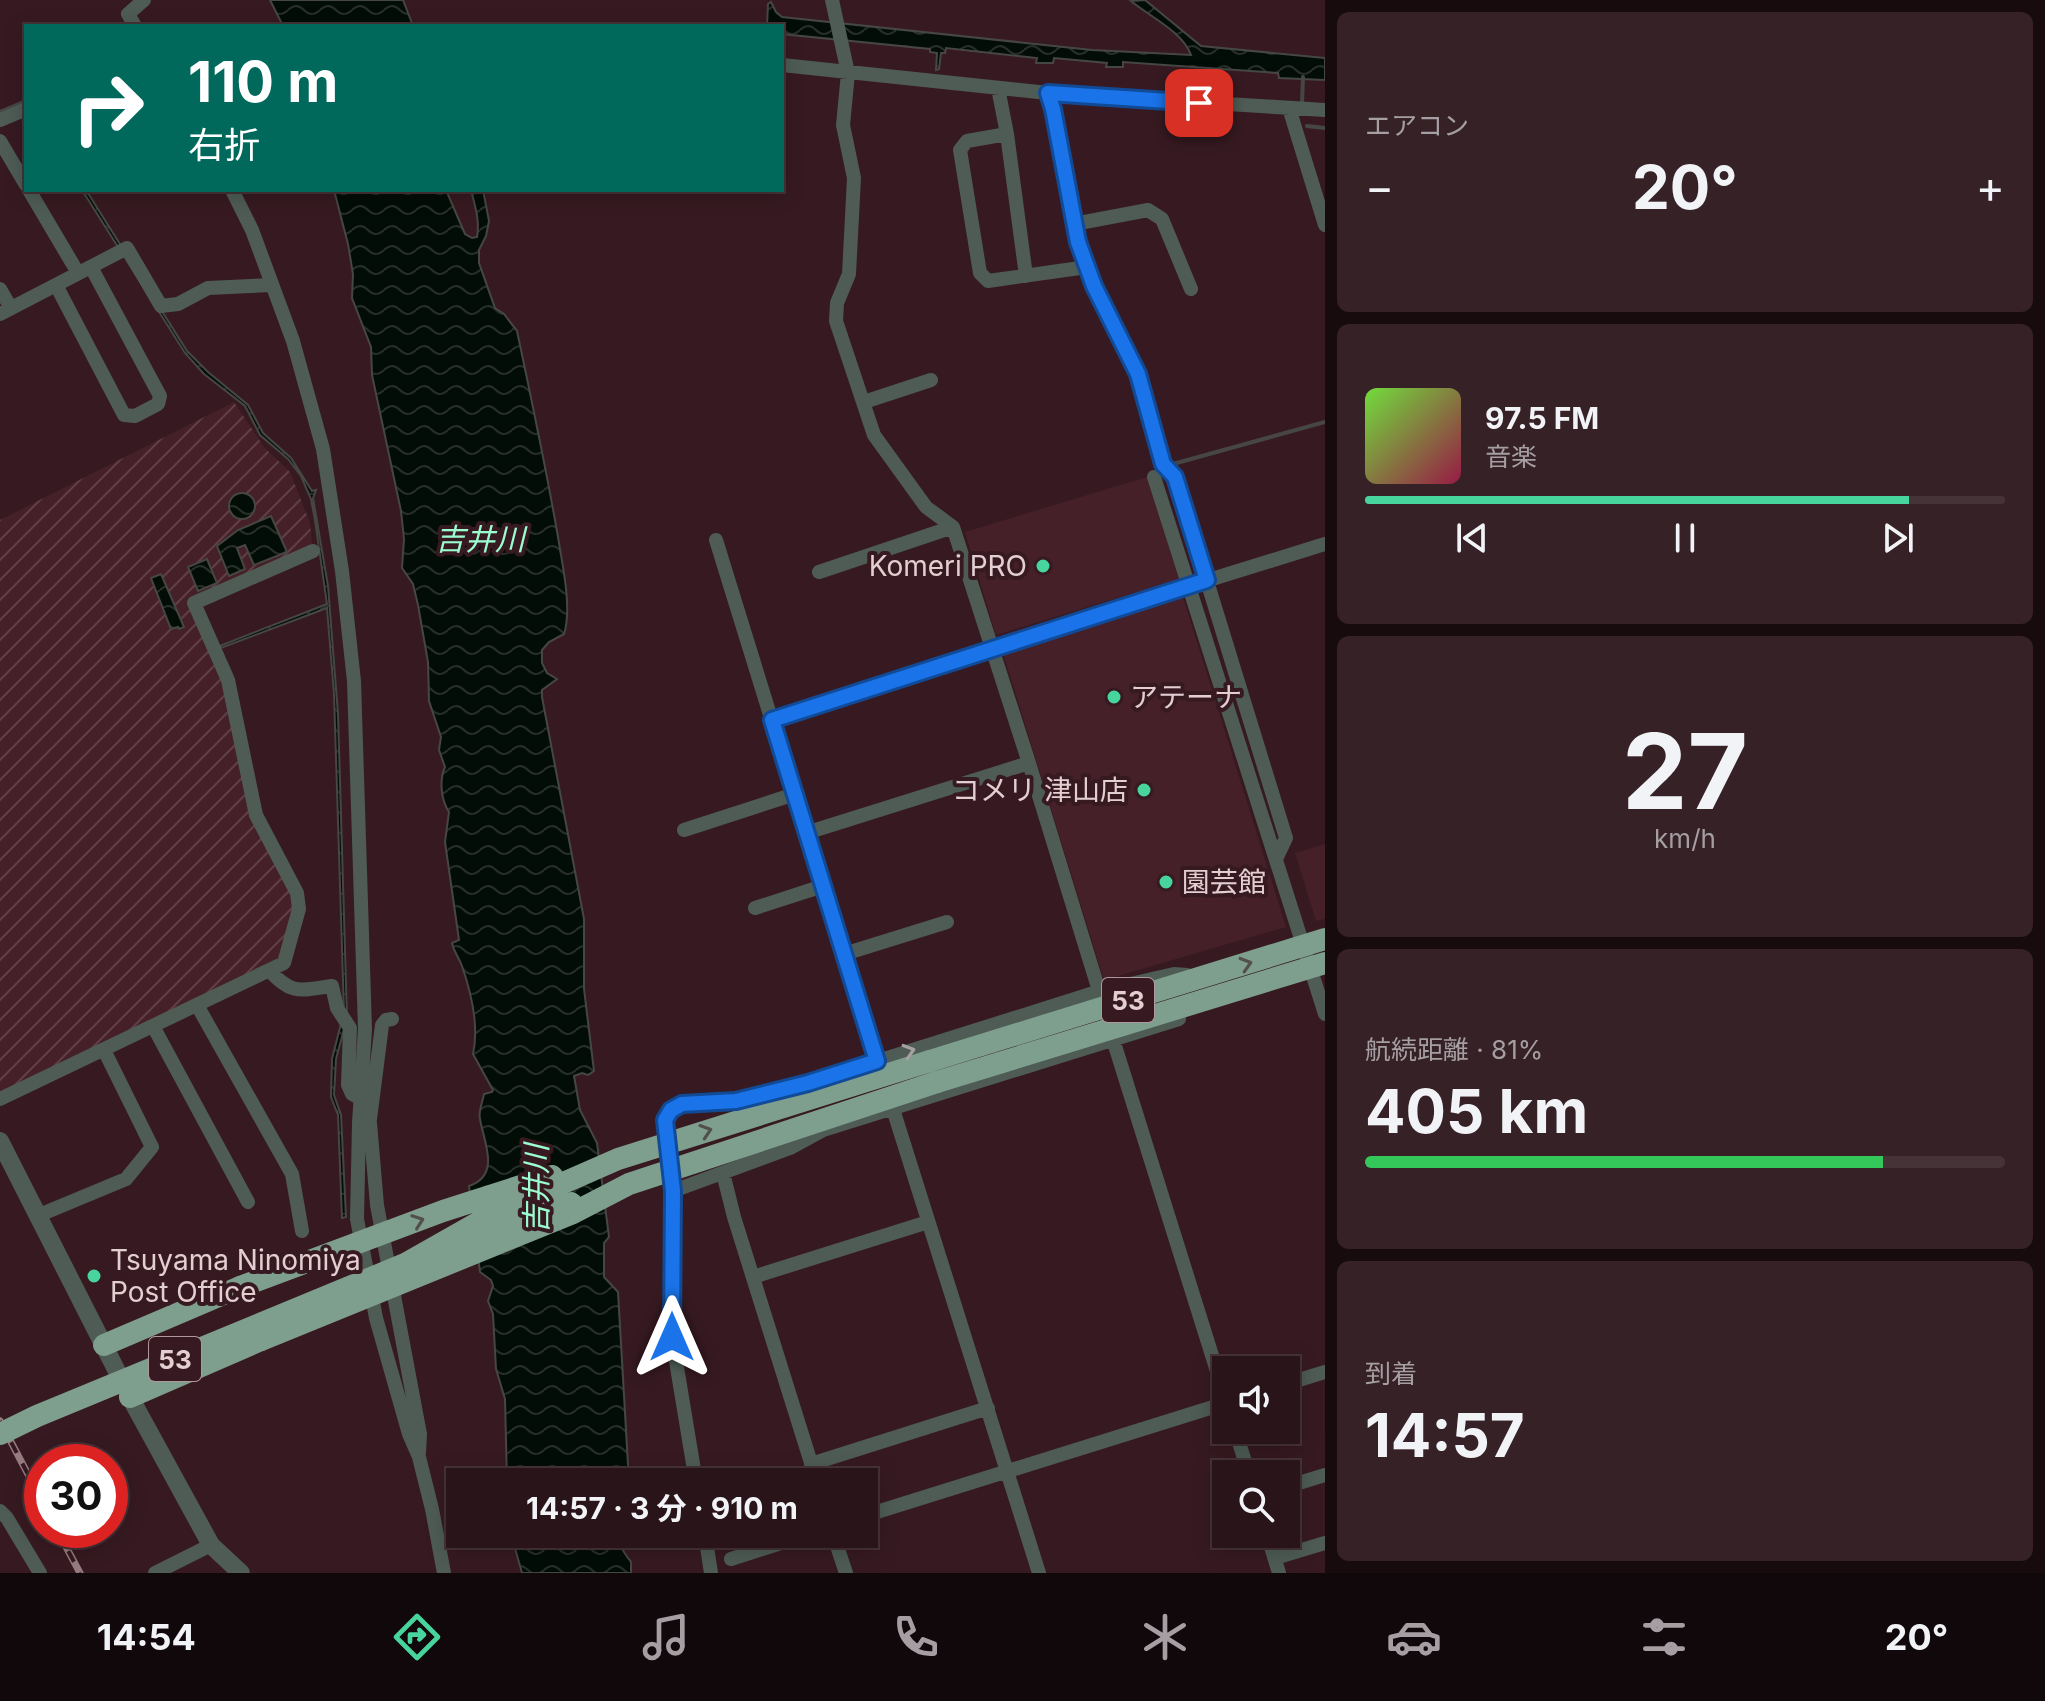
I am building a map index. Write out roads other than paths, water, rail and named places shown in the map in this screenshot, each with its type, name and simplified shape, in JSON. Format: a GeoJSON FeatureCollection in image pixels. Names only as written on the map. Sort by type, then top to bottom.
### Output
{"type":"FeatureCollection","features":[{"type":"Feature","properties":{"kind":"highway","name":"53"},"geometry":{"type":"LineString","coordinates":[[0,1434],[405,1264],[934,1072],[965,1050],[1019,1043],[1107,1017],[1254,984],[1313,959],[1325,939]]}},
{"type":"Feature","properties":{"kind":"highway","name":"53"},"geometry":{"type":"LineString","coordinates":[[405,1264],[495,1213],[618,1159],[934,1072],[1107,1017],[1208,975],[1313,959]]}},
{"type":"Feature","properties":{"kind":"highway"},"geometry":{"type":"LineString","coordinates":[[104,1345],[240,1287],[530,1181],[618,1159]]}},
{"type":"Feature","properties":{"kind":"highway"},"geometry":{"type":"LineString","coordinates":[[130,1397],[573,1213],[629,1184]]}},
{"type":"Feature","properties":{"kind":"street"},"geometry":{"type":"LineString","coordinates":[[134,24],[128,14],[144,0]]}},
{"type":"Feature","properties":{"kind":"street"},"geometry":{"type":"LineString","coordinates":[[832,0],[846,68],[843,125],[854,178],[849,274],[837,303],[836,321],[874,435],[926,507],[953,527],[993,647],[1212,1357]]}},
{"type":"Feature","properties":{"kind":"street"},"geometry":{"type":"LineString","coordinates":[[784,65],[846,68],[1048,93],[1325,110]]}},
{"type":"Feature","properties":{"kind":"street"},"geometry":{"type":"LineString","coordinates":[[998,88],[1026,276]]}},
{"type":"Feature","properties":{"kind":"street"},"geometry":{"type":"LineString","coordinates":[[1048,93],[1078,242],[1138,374],[1163,464],[1175,477],[1286,838],[1276,859]]}},
{"type":"Feature","properties":{"kind":"street"},"geometry":{"type":"LineString","coordinates":[[1289,108],[1325,225]]}},
{"type":"Feature","properties":{"kind":"street"},"geometry":{"type":"LineString","coordinates":[[0,120],[24,110]]}},
{"type":"Feature","properties":{"kind":"street"},"geometry":{"type":"LineString","coordinates":[[1007,134],[967,141],[960,150],[980,273],[988,281],[1087,267]]}},
{"type":"Feature","properties":{"kind":"street"},"geometry":{"type":"LineString","coordinates":[[0,141],[24,182]]}},
{"type":"Feature","properties":{"kind":"street"},"geometry":{"type":"LineString","coordinates":[[30,192],[85,270],[160,396],[158,404],[135,416],[124,415],[56,285]]}},
{"type":"Feature","properties":{"kind":"street"},"geometry":{"type":"LineString","coordinates":[[233,192],[252,230],[293,341],[323,449],[346,602],[354,681],[365,1029],[357,1219],[376,1318],[409,1434],[419,1457],[444,1573]]}},
{"type":"Feature","properties":{"kind":"street"},"geometry":{"type":"LineString","coordinates":[[1074,224],[1148,210],[1162,219],[1191,289]]}},
{"type":"Feature","properties":{"kind":"street"},"geometry":{"type":"LineString","coordinates":[[0,289],[5,311],[127,248],[161,306],[178,304],[208,288],[272,285]]}},
{"type":"Feature","properties":{"kind":"street"},"geometry":{"type":"LineString","coordinates":[[864,402],[931,380]]}},
{"type":"Feature","properties":{"kind":"street"},"geometry":{"type":"LineString","coordinates":[[1154,477],[1276,859],[1313,959],[1325,1014]]}},
{"type":"Feature","properties":{"kind":"street"},"geometry":{"type":"LineString","coordinates":[[819,572],[953,527]]}},
{"type":"Feature","properties":{"kind":"street"},"geometry":{"type":"LineString","coordinates":[[716,540],[877,1061]]}},
{"type":"Feature","properties":{"kind":"street"},"geometry":{"type":"LineString","coordinates":[[772,720],[993,647],[1325,544]]}},
{"type":"Feature","properties":{"kind":"street"},"geometry":{"type":"LineString","coordinates":[[0,1099],[284,963],[299,909],[297,893],[256,815],[228,680],[194,603],[313,551]]}},
{"type":"Feature","properties":{"kind":"street"},"geometry":{"type":"LineString","coordinates":[[806,833],[1029,763]]}},
{"type":"Feature","properties":{"kind":"street"},"geometry":{"type":"LineString","coordinates":[[684,830],[795,794]]}},
{"type":"Feature","properties":{"kind":"street"},"geometry":{"type":"LineString","coordinates":[[755,908],[823,886]]}},
{"type":"Feature","properties":{"kind":"street"},"geometry":{"type":"LineString","coordinates":[[844,954],[947,922]]}},
{"type":"Feature","properties":{"kind":"street"},"geometry":{"type":"LineString","coordinates":[[269,970],[288,988],[297,990],[332,986],[337,1008],[350,1028],[348,1085],[352,1094],[361,1099],[370,1123]]}},
{"type":"Feature","properties":{"kind":"street"},"geometry":{"type":"LineString","coordinates":[[197,1005],[292,1174],[302,1231]]}},
{"type":"Feature","properties":{"kind":"street"},"geometry":{"type":"LineString","coordinates":[[694,1468],[672,1337],[673,1191],[665,1120],[671,1110],[682,1104],[736,1101],[877,1061],[1107,1017]]}},
{"type":"Feature","properties":{"kind":"street"},"geometry":{"type":"LineString","coordinates":[[673,1191],[790,1148],[823,1130],[893,1109],[1107,1017]]}},
{"type":"Feature","properties":{"kind":"street"},"geometry":{"type":"LineString","coordinates":[[392,1019],[382,1025],[370,1123],[377,1205],[420,1434],[419,1457]]}},
{"type":"Feature","properties":{"kind":"street"},"geometry":{"type":"LineString","coordinates":[[153,1026],[248,1202]]}},
{"type":"Feature","properties":{"kind":"street"},"geometry":{"type":"LineString","coordinates":[[37,1216],[126,1179],[152,1147],[104,1050]]}},
{"type":"Feature","properties":{"kind":"street"},"geometry":{"type":"LineString","coordinates":[[808,1083],[823,1130]]}},
{"type":"Feature","properties":{"kind":"street"},"geometry":{"type":"LineString","coordinates":[[893,1109],[1039,1573]]}},
{"type":"Feature","properties":{"kind":"street"},"geometry":{"type":"LineString","coordinates":[[0,1141],[130,1397],[211,1545],[241,1573]]}},
{"type":"Feature","properties":{"kind":"street"},"geometry":{"type":"LineString","coordinates":[[723,1173],[812,1468]]}},
{"type":"Feature","properties":{"kind":"street"},"geometry":{"type":"LineString","coordinates":[[753,1277],[928,1222]]}},
{"type":"Feature","properties":{"kind":"street"},"geometry":{"type":"LineString","coordinates":[[1300,1380],[1325,1372]]}},
{"type":"Feature","properties":{"kind":"street"},"geometry":{"type":"LineString","coordinates":[[878,1512],[1212,1406]]}},
{"type":"Feature","properties":{"kind":"street"},"geometry":{"type":"LineString","coordinates":[[811,1464],[988,1408]]}},
{"type":"Feature","properties":{"kind":"street"},"geometry":{"type":"LineString","coordinates":[[1300,1483],[1325,1475]]}},
{"type":"Feature","properties":{"kind":"street"},"geometry":{"type":"LineString","coordinates":[[0,1511],[40,1573]]}},
{"type":"Feature","properties":{"kind":"street"},"geometry":{"type":"LineString","coordinates":[[1275,1558],[1325,1543]]}},
{"type":"Feature","properties":{"kind":"street"},"geometry":{"type":"LineString","coordinates":[[155,1573],[211,1545]]}},
{"type":"Feature","properties":{"kind":"street"},"geometry":{"type":"LineString","coordinates":[[707,1548],[711,1573]]}},
{"type":"Feature","properties":{"kind":"street"},"geometry":{"type":"LineString","coordinates":[[731,1559],[765,1548]]}},
{"type":"Feature","properties":{"kind":"street"},"geometry":{"type":"LineString","coordinates":[[838,1548],[846,1573]]}},
{"type":"Feature","properties":{"kind":"street"},"geometry":{"type":"LineString","coordinates":[[1272,1548],[1279,1573]]}},
{"type":"Feature","properties":{"kind":"water"},"geometry":{"type":"Polygon","coordinates":[[[270,0],[403,0],[412,24],[282,24],[270,0]]]}},
{"type":"Feature","properties":{"kind":"water"},"geometry":{"type":"Polygon","coordinates":[[[1145,0],[1201,46],[1325,58],[1325,80],[1279,78],[1278,73],[1123,62],[1123,67],[1054,58],[1053,63],[1036,63],[1037,58],[946,48],[945,53],[941,53],[939,69],[936,70],[937,53],[930,52],[930,49],[784,34],[784,24],[767,24],[768,4],[771,2],[782,17],[1092,50],[1191,55],[1181,39],[1131,1],[1145,0]]]}},
{"type":"Feature","properties":{"kind":"water"},"geometry":{"type":"Polygon","coordinates":[[[83,192],[87,192],[187,351],[248,405],[263,433],[291,458],[312,491],[316,490],[313,498],[328,586],[338,714],[347,1018],[336,1059],[334,1095],[341,1115],[346,1217],[342,1218],[338,1115],[331,1097],[332,1059],[344,1012],[334,694],[327,608],[217,647],[327,604],[315,520],[311,499],[301,476],[288,459],[260,435],[245,406],[204,374],[185,353],[83,192]]]}},
{"type":"Feature","properties":{"kind":"water","name":"吉井川"},"geometry":{"type":"Polygon","coordinates":[[[335,192],[447,192],[465,234],[472,238],[477,237],[478,225],[472,192],[483,192],[489,221],[479,250],[479,263],[495,308],[517,331],[566,588],[564,634],[542,650],[542,663],[547,673],[557,679],[542,690],[542,697],[584,919],[584,989],[594,1071],[588,1075],[582,1073],[574,1076],[580,1110],[597,1143],[609,1237],[604,1243],[604,1277],[618,1292],[628,1468],[507,1468],[505,1399],[496,1369],[493,1314],[488,1301],[493,1286],[491,1280],[480,1272],[469,1186],[479,1181],[488,1166],[480,1113],[484,1094],[493,1090],[473,1054],[475,1021],[471,998],[452,943],[459,940],[445,842],[449,812],[442,790],[445,767],[439,750],[441,737],[429,701],[428,662],[418,605],[413,584],[402,568],[404,539],[401,511],[372,375],[371,347],[352,298],[353,274],[335,192]]]}},
{"type":"Feature","properties":{"kind":"water"},"geometry":{"type":"Polygon","coordinates":[[[242,493],[251,497],[255,506],[251,515],[242,519],[233,515],[229,506],[233,497],[242,493]]]}},
{"type":"Feature","properties":{"kind":"water"},"geometry":{"type":"Polygon","coordinates":[[[271,516],[287,552],[254,565],[245,545],[237,548],[245,569],[229,576],[217,546],[238,530],[271,516]]]}},
{"type":"Feature","properties":{"kind":"water"},"geometry":{"type":"Polygon","coordinates":[[[207,559],[217,583],[198,591],[188,567],[207,559]]]}},
{"type":"Feature","properties":{"kind":"water"},"geometry":{"type":"Polygon","coordinates":[[[161,574],[184,627],[179,629],[171,629],[151,578],[161,574]]]}},
{"type":"Feature","properties":{"kind":"water"},"geometry":{"type":"Polygon","coordinates":[[[515,1548],[622,1548],[631,1562],[631,1573],[522,1573],[515,1548]]]}},
{"type":"Feature","properties":{"kind":"waterway"},"geometry":{"type":"LineString","coordinates":[[1302,104],[1303,77]]}},
{"type":"Feature","properties":{"kind":"waterway"},"geometry":{"type":"LineString","coordinates":[[0,112],[24,102]]}},
{"type":"Feature","properties":{"kind":"waterway"},"geometry":{"type":"LineString","coordinates":[[1307,126],[1325,128]]}},
{"type":"Feature","properties":{"kind":"waterway"},"geometry":{"type":"LineString","coordinates":[[1173,464],[1325,422]]}},
{"type":"Feature","properties":{"kind":"railway"},"geometry":{"type":"LineString","coordinates":[[0,1421],[24,1467]]}},
{"type":"Feature","properties":{"kind":"railway"},"geometry":{"type":"LineString","coordinates":[[67,1548],[80,1573]]}},
{"type":"Feature","properties":{"kind":"place","name":"Komeri PRO"},"geometry":{"type":"Point","coordinates":[1043,566]}},
{"type":"Feature","properties":{"kind":"place","name":"アテーナ"},"geometry":{"type":"Point","coordinates":[1114,697]}},
{"type":"Feature","properties":{"kind":"place","name":"コメリ 津山店"},"geometry":{"type":"Point","coordinates":[1144,790]}},
{"type":"Feature","properties":{"kind":"place","name":"園芸館"},"geometry":{"type":"Point","coordinates":[1166,882]}},
{"type":"Feature","properties":{"kind":"place","name":"Tsuyama Ninomiya Post Office"},"geometry":{"type":"Point","coordinates":[94,1276]}}]}
